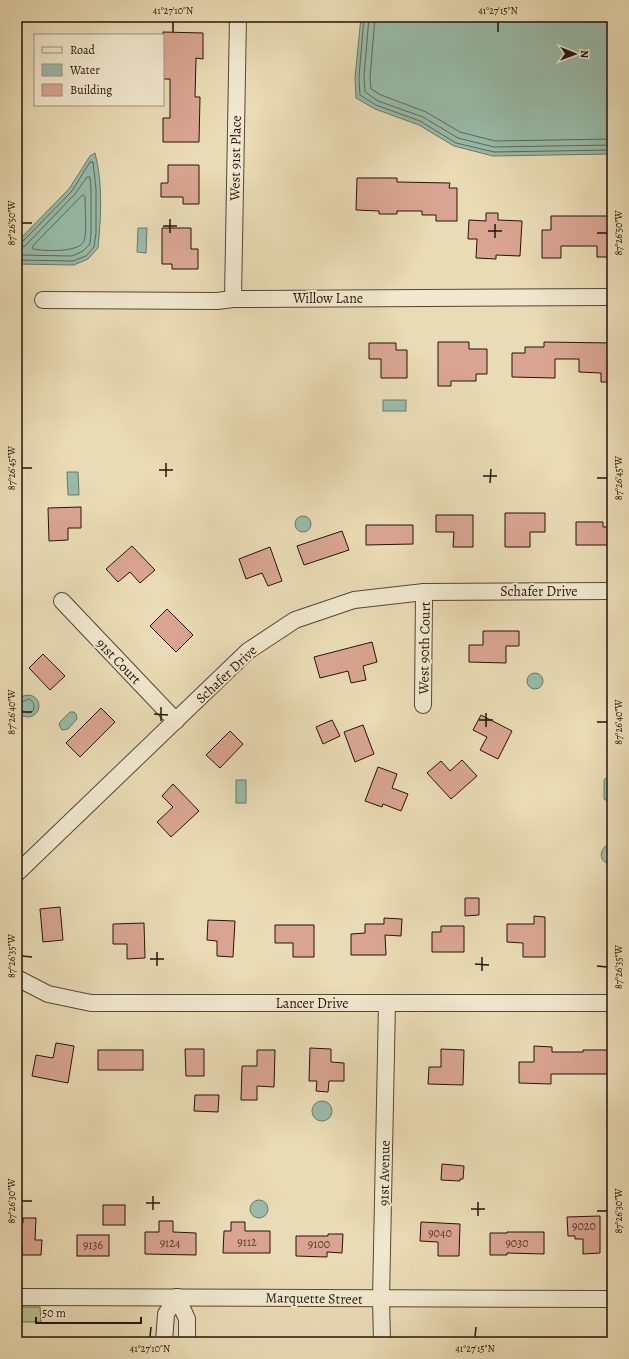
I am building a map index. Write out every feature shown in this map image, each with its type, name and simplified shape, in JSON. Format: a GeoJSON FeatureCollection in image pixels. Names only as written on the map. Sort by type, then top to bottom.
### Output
{"type":"FeatureCollection","features":[{"type":"Feature","properties":{"kind":"street","name":"West 91st Place"},"geometry":{"type":"LineString","coordinates":[[233,299],[238,17]]}},
{"type":"Feature","properties":{"kind":"street","name":"Willow Lane"},"geometry":{"type":"LineString","coordinates":[[44,300],[217,301],[233,299],[612,297]]}},
{"type":"Feature","properties":{"kind":"street","name":"Schafer Drive"},"geometry":{"type":"LineString","coordinates":[[17,873],[248,651],[295,620],[354,600],[424,592],[612,591]]}},
{"type":"Feature","properties":{"kind":"street","name":"West 90th Court"},"geometry":{"type":"LineString","coordinates":[[423,705],[424,592]]}},
{"type":"Feature","properties":{"kind":"street","name":"91st Court"},"geometry":{"type":"LineString","coordinates":[[62,601],[176,721]]}},
{"type":"Feature","properties":{"kind":"street","name":"Lancer Drive"},"geometry":{"type":"LineString","coordinates":[[17,978],[48,994],[91,1003],[612,1003]]}},
{"type":"Feature","properties":{"kind":"street","name":"91st Avenue"},"geometry":{"type":"LineString","coordinates":[[382,1342],[381,1299],[387,1003]]}},
{"type":"Feature","properties":{"kind":"street","name":"Marquette Street"},"geometry":{"type":"LineString","coordinates":[[17,1297],[612,1299]]}},
{"type":"Feature","properties":{"kind":"street"},"geometry":{"type":"LineString","coordinates":[[164,1342],[166,1314],[178,1297]]}},
{"type":"Feature","properties":{"kind":"street"},"geometry":{"type":"LineString","coordinates":[[178,1297],[187,1319],[187,1342]]}},
{"type":"Feature","properties":{"kind":"green space"},"geometry":{"type":"Polygon","coordinates":[[[17,1307],[40,1307],[41,1322],[17,1322],[17,1307]]]}},
{"type":"Feature","properties":{"kind":"water"},"geometry":{"type":"Polygon","coordinates":[[[361,17],[612,17],[612,154],[493,156],[454,146],[419,125],[375,109],[356,98],[355,78],[361,17]]]}},
{"type":"Feature","properties":{"kind":"water"},"geometry":{"type":"Polygon","coordinates":[[[95,153],[98,164],[100,188],[98,248],[88,259],[74,265],[17,264],[17,242],[69,189],[90,156],[95,153]]]}},
{"type":"Feature","properties":{"kind":"water"},"geometry":{"type":"Polygon","coordinates":[[[138,228],[147,228],[146,253],[137,252],[138,228]]]}},
{"type":"Feature","properties":{"kind":"water"},"geometry":{"type":"Polygon","coordinates":[[[383,400],[406,400],[406,411],[383,411],[383,400]]]}},
{"type":"Feature","properties":{"kind":"water"},"geometry":{"type":"Polygon","coordinates":[[[67,472],[78,472],[79,495],[68,495],[67,472]]]}},
{"type":"Feature","properties":{"kind":"water"},"geometry":{"type":"Polygon","coordinates":[[[300,516],[306,516],[311,521],[309,530],[306,532],[300,532],[295,527],[295,521],[300,516]]]}},
{"type":"Feature","properties":{"kind":"water"},"geometry":{"type":"Polygon","coordinates":[[[532,673],[538,673],[543,678],[541,687],[538,689],[532,689],[527,684],[527,678],[532,673]]]}},
{"type":"Feature","properties":{"kind":"water"},"geometry":{"type":"Polygon","coordinates":[[[28,695],[36,698],[39,706],[36,714],[28,717],[20,714],[17,706],[20,698],[28,695]]]}},
{"type":"Feature","properties":{"kind":"water"},"geometry":{"type":"Polygon","coordinates":[[[70,712],[74,712],[76,714],[77,719],[68,729],[62,730],[59,725],[60,722],[70,712]]]}},
{"type":"Feature","properties":{"kind":"water"},"geometry":{"type":"Polygon","coordinates":[[[612,777],[612,800],[605,800],[604,780],[612,777]]]}},
{"type":"Feature","properties":{"kind":"water"},"geometry":{"type":"Polygon","coordinates":[[[236,780],[246,780],[246,803],[236,803],[236,780]]]}},
{"type":"Feature","properties":{"kind":"water"},"geometry":{"type":"Polygon","coordinates":[[[608,844],[612,844],[612,865],[604,862],[601,856],[601,853],[608,844]]]}},
{"type":"Feature","properties":{"kind":"water"},"geometry":{"type":"Polygon","coordinates":[[[322,1101],[329,1104],[332,1111],[329,1118],[322,1121],[315,1118],[312,1111],[315,1104],[322,1101]]]}},
{"type":"Feature","properties":{"kind":"water"},"geometry":{"type":"Polygon","coordinates":[[[255,1200],[263,1200],[268,1205],[266,1216],[263,1218],[255,1218],[250,1213],[250,1205],[255,1200]]]}},
{"type":"Feature","properties":{"kind":"building"},"geometry":{"type":"Polygon","coordinates":[[[163,32],[203,33],[203,59],[196,58],[195,97],[200,97],[199,142],[163,142],[163,118],[170,118],[170,79],[164,79],[163,32]]]}},
{"type":"Feature","properties":{"kind":"building"},"geometry":{"type":"Polygon","coordinates":[[[168,165],[199,165],[199,204],[183,204],[183,197],[161,197],[161,183],[168,183],[168,165]]]}},
{"type":"Feature","properties":{"kind":"building"},"geometry":{"type":"Polygon","coordinates":[[[357,178],[397,178],[397,182],[450,183],[449,188],[457,188],[457,221],[436,221],[436,215],[422,215],[422,211],[397,211],[397,214],[379,214],[379,211],[356,210],[357,178]]]}},
{"type":"Feature","properties":{"kind":"building"},"geometry":{"type":"Polygon","coordinates":[[[486,213],[498,213],[498,220],[522,221],[520,256],[496,255],[496,259],[476,258],[477,239],[468,239],[469,220],[486,221],[486,213]]]}},
{"type":"Feature","properties":{"kind":"building"},"geometry":{"type":"Polygon","coordinates":[[[551,216],[612,216],[612,257],[597,257],[597,246],[561,246],[561,258],[542,258],[542,230],[551,230],[551,216]]]}},
{"type":"Feature","properties":{"kind":"building"},"geometry":{"type":"Polygon","coordinates":[[[162,228],[191,228],[191,249],[198,249],[198,269],[172,269],[172,264],[162,264],[162,228]]]}},
{"type":"Feature","properties":{"kind":"building"},"geometry":{"type":"Polygon","coordinates":[[[438,342],[469,342],[469,349],[487,349],[487,374],[476,374],[476,381],[451,381],[451,386],[438,386],[438,342]]]}},
{"type":"Feature","properties":{"kind":"building"},"geometry":{"type":"Polygon","coordinates":[[[544,342],[612,343],[612,382],[601,382],[601,373],[579,372],[579,359],[555,359],[555,378],[512,377],[512,353],[525,353],[525,347],[544,347],[544,342]]]}},
{"type":"Feature","properties":{"kind":"building"},"geometry":{"type":"Polygon","coordinates":[[[369,343],[396,343],[396,350],[407,350],[407,378],[381,378],[381,359],[369,359],[369,343]]]}},
{"type":"Feature","properties":{"kind":"building"},"geometry":{"type":"Polygon","coordinates":[[[81,507],[81,528],[68,528],[68,540],[49,541],[48,508],[81,507]]]}},
{"type":"Feature","properties":{"kind":"building"},"geometry":{"type":"Polygon","coordinates":[[[505,513],[545,513],[545,532],[530,532],[530,547],[505,547],[505,513]]]}},
{"type":"Feature","properties":{"kind":"building"},"geometry":{"type":"Polygon","coordinates":[[[436,515],[473,515],[473,547],[453,547],[454,532],[436,532],[436,515]]]}},
{"type":"Feature","properties":{"kind":"building"},"geometry":{"type":"Polygon","coordinates":[[[576,522],[603,522],[603,527],[612,527],[612,545],[576,545],[576,522]]]}},
{"type":"Feature","properties":{"kind":"building"},"geometry":{"type":"Polygon","coordinates":[[[366,525],[413,525],[413,544],[366,545],[366,525]]]}},
{"type":"Feature","properties":{"kind":"building"},"geometry":{"type":"Polygon","coordinates":[[[342,531],[349,550],[304,565],[297,546],[342,531]]]}},
{"type":"Feature","properties":{"kind":"building"},"geometry":{"type":"Polygon","coordinates":[[[132,546],[155,570],[140,583],[130,572],[118,582],[106,569],[132,546]]]}},
{"type":"Feature","properties":{"kind":"building"},"geometry":{"type":"Polygon","coordinates":[[[270,547],[282,581],[268,586],[262,573],[246,579],[239,559],[270,547]]]}},
{"type":"Feature","properties":{"kind":"building"},"geometry":{"type":"Polygon","coordinates":[[[167,609],[193,635],[176,652],[150,626],[167,609]]]}},
{"type":"Feature","properties":{"kind":"building"},"geometry":{"type":"Polygon","coordinates":[[[483,631],[519,631],[519,646],[506,646],[506,663],[469,662],[469,645],[483,645],[483,631]]]}},
{"type":"Feature","properties":{"kind":"building"},"geometry":{"type":"Polygon","coordinates":[[[372,642],[377,662],[363,666],[366,680],[351,683],[348,671],[320,678],[314,657],[372,642]]]}},
{"type":"Feature","properties":{"kind":"building"},"geometry":{"type":"Polygon","coordinates":[[[43,654],[65,676],[50,690],[29,668],[43,654]]]}},
{"type":"Feature","properties":{"kind":"building"},"geometry":{"type":"Polygon","coordinates":[[[101,708],[115,722],[80,757],[66,743],[101,708]]]}},
{"type":"Feature","properties":{"kind":"building"},"geometry":{"type":"Polygon","coordinates":[[[481,715],[512,731],[498,759],[480,750],[487,737],[473,730],[481,715]]]}},
{"type":"Feature","properties":{"kind":"building"},"geometry":{"type":"Polygon","coordinates":[[[332,720],[340,736],[323,744],[316,727],[332,720]]]}},
{"type":"Feature","properties":{"kind":"building"},"geometry":{"type":"Polygon","coordinates":[[[363,725],[374,754],[355,762],[344,732],[363,725]]]}},
{"type":"Feature","properties":{"kind":"building"},"geometry":{"type":"Polygon","coordinates":[[[230,731],[243,744],[220,768],[206,755],[230,731]]]}},
{"type":"Feature","properties":{"kind":"building"},"geometry":{"type":"Polygon","coordinates":[[[462,760],[477,776],[451,799],[427,773],[441,761],[450,771],[462,760]]]}},
{"type":"Feature","properties":{"kind":"building"},"geometry":{"type":"Polygon","coordinates":[[[378,767],[397,774],[392,788],[408,794],[401,811],[383,804],[382,807],[365,801],[378,767]]]}},
{"type":"Feature","properties":{"kind":"building"},"geometry":{"type":"Polygon","coordinates":[[[173,784],[199,811],[171,837],[157,822],[173,807],[162,796],[173,784]]]}},
{"type":"Feature","properties":{"kind":"building"},"geometry":{"type":"Polygon","coordinates":[[[465,898],[479,898],[479,915],[465,916],[465,898]]]}},
{"type":"Feature","properties":{"kind":"building"},"geometry":{"type":"Polygon","coordinates":[[[60,907],[63,940],[43,942],[40,909],[60,907]]]}},
{"type":"Feature","properties":{"kind":"building"},"geometry":{"type":"Polygon","coordinates":[[[534,916],[545,917],[545,957],[523,957],[523,943],[507,942],[507,924],[534,924],[534,916]]]}},
{"type":"Feature","properties":{"kind":"building"},"geometry":{"type":"Polygon","coordinates":[[[384,918],[402,919],[401,936],[385,935],[386,955],[351,955],[351,934],[365,933],[365,924],[384,924],[384,918]]]}},
{"type":"Feature","properties":{"kind":"building"},"geometry":{"type":"Polygon","coordinates":[[[208,920],[235,921],[233,957],[217,956],[217,941],[207,940],[208,920]]]}},
{"type":"Feature","properties":{"kind":"building"},"geometry":{"type":"Polygon","coordinates":[[[144,923],[145,958],[127,959],[127,944],[113,944],[113,924],[144,923]]]}},
{"type":"Feature","properties":{"kind":"building"},"geometry":{"type":"Polygon","coordinates":[[[275,925],[314,925],[314,957],[293,957],[293,943],[275,943],[275,925]]]}},
{"type":"Feature","properties":{"kind":"building"},"geometry":{"type":"Polygon","coordinates":[[[441,926],[464,926],[464,952],[432,952],[432,932],[441,932],[441,926]]]}},
{"type":"Feature","properties":{"kind":"building"},"geometry":{"type":"Polygon","coordinates":[[[56,1043],[74,1046],[68,1083],[32,1076],[36,1055],[53,1058],[56,1043]]]}},
{"type":"Feature","properties":{"kind":"building"},"geometry":{"type":"Polygon","coordinates":[[[534,1046],[552,1047],[552,1052],[612,1050],[612,1074],[551,1074],[551,1084],[519,1083],[519,1062],[534,1062],[534,1046]]]}},
{"type":"Feature","properties":{"kind":"building"},"geometry":{"type":"Polygon","coordinates":[[[310,1048],[331,1049],[331,1062],[344,1063],[344,1081],[329,1081],[328,1092],[316,1091],[317,1081],[309,1081],[310,1048]]]}},
{"type":"Feature","properties":{"kind":"building"},"geometry":{"type":"Polygon","coordinates":[[[185,1049],[204,1049],[204,1076],[186,1076],[185,1049]]]}},
{"type":"Feature","properties":{"kind":"building"},"geometry":{"type":"Polygon","coordinates":[[[441,1049],[464,1050],[463,1085],[428,1084],[429,1067],[441,1067],[441,1049]]]}},
{"type":"Feature","properties":{"kind":"building"},"geometry":{"type":"Polygon","coordinates":[[[98,1050],[143,1050],[143,1070],[98,1070],[98,1050]]]}},
{"type":"Feature","properties":{"kind":"building"},"geometry":{"type":"Polygon","coordinates":[[[257,1050],[275,1050],[274,1087],[257,1086],[257,1100],[241,1100],[242,1066],[257,1066],[257,1050]]]}},
{"type":"Feature","properties":{"kind":"building"},"geometry":{"type":"Polygon","coordinates":[[[195,1095],[219,1095],[218,1112],[194,1111],[195,1095]]]}},
{"type":"Feature","properties":{"kind":"building"},"geometry":{"type":"Polygon","coordinates":[[[442,1164],[464,1166],[463,1179],[460,1179],[460,1181],[441,1180],[442,1164]]]}},
{"type":"Feature","properties":{"kind":"building"},"geometry":{"type":"Polygon","coordinates":[[[103,1205],[125,1205],[125,1225],[103,1225],[103,1205]]]}},
{"type":"Feature","properties":{"kind":"building"},"geometry":{"type":"Polygon","coordinates":[[[600,1216],[600,1253],[583,1254],[583,1239],[575,1239],[575,1236],[568,1236],[567,1217],[600,1216]]]}},
{"type":"Feature","properties":{"kind":"building"},"geometry":{"type":"Polygon","coordinates":[[[23,1218],[36,1218],[35,1240],[42,1240],[41,1255],[22,1255],[22,1245],[17,1245],[17,1224],[23,1223],[23,1218]]]}},
{"type":"Feature","properties":{"kind":"building"},"geometry":{"type":"Polygon","coordinates":[[[159,1221],[173,1221],[173,1232],[196,1233],[196,1255],[145,1254],[145,1232],[159,1232],[159,1221]]]}},
{"type":"Feature","properties":{"kind":"building"},"geometry":{"type":"Polygon","coordinates":[[[231,1222],[245,1222],[245,1231],[270,1231],[270,1253],[223,1253],[224,1231],[231,1231],[231,1222]]]}},
{"type":"Feature","properties":{"kind":"building"},"geometry":{"type":"Polygon","coordinates":[[[421,1222],[460,1224],[459,1256],[438,1256],[438,1242],[420,1241],[421,1222]]]}},
{"type":"Feature","properties":{"kind":"building"},"geometry":{"type":"Polygon","coordinates":[[[544,1232],[544,1254],[507,1253],[507,1255],[490,1255],[490,1233],[544,1232]]]}},
{"type":"Feature","properties":{"kind":"building"},"geometry":{"type":"Polygon","coordinates":[[[328,1234],[343,1234],[342,1253],[327,1252],[327,1257],[296,1256],[296,1236],[328,1236],[328,1234]]]}},
{"type":"Feature","properties":{"kind":"building"},"geometry":{"type":"Polygon","coordinates":[[[77,1235],[109,1235],[109,1256],[77,1256],[77,1235]]]}}]}
